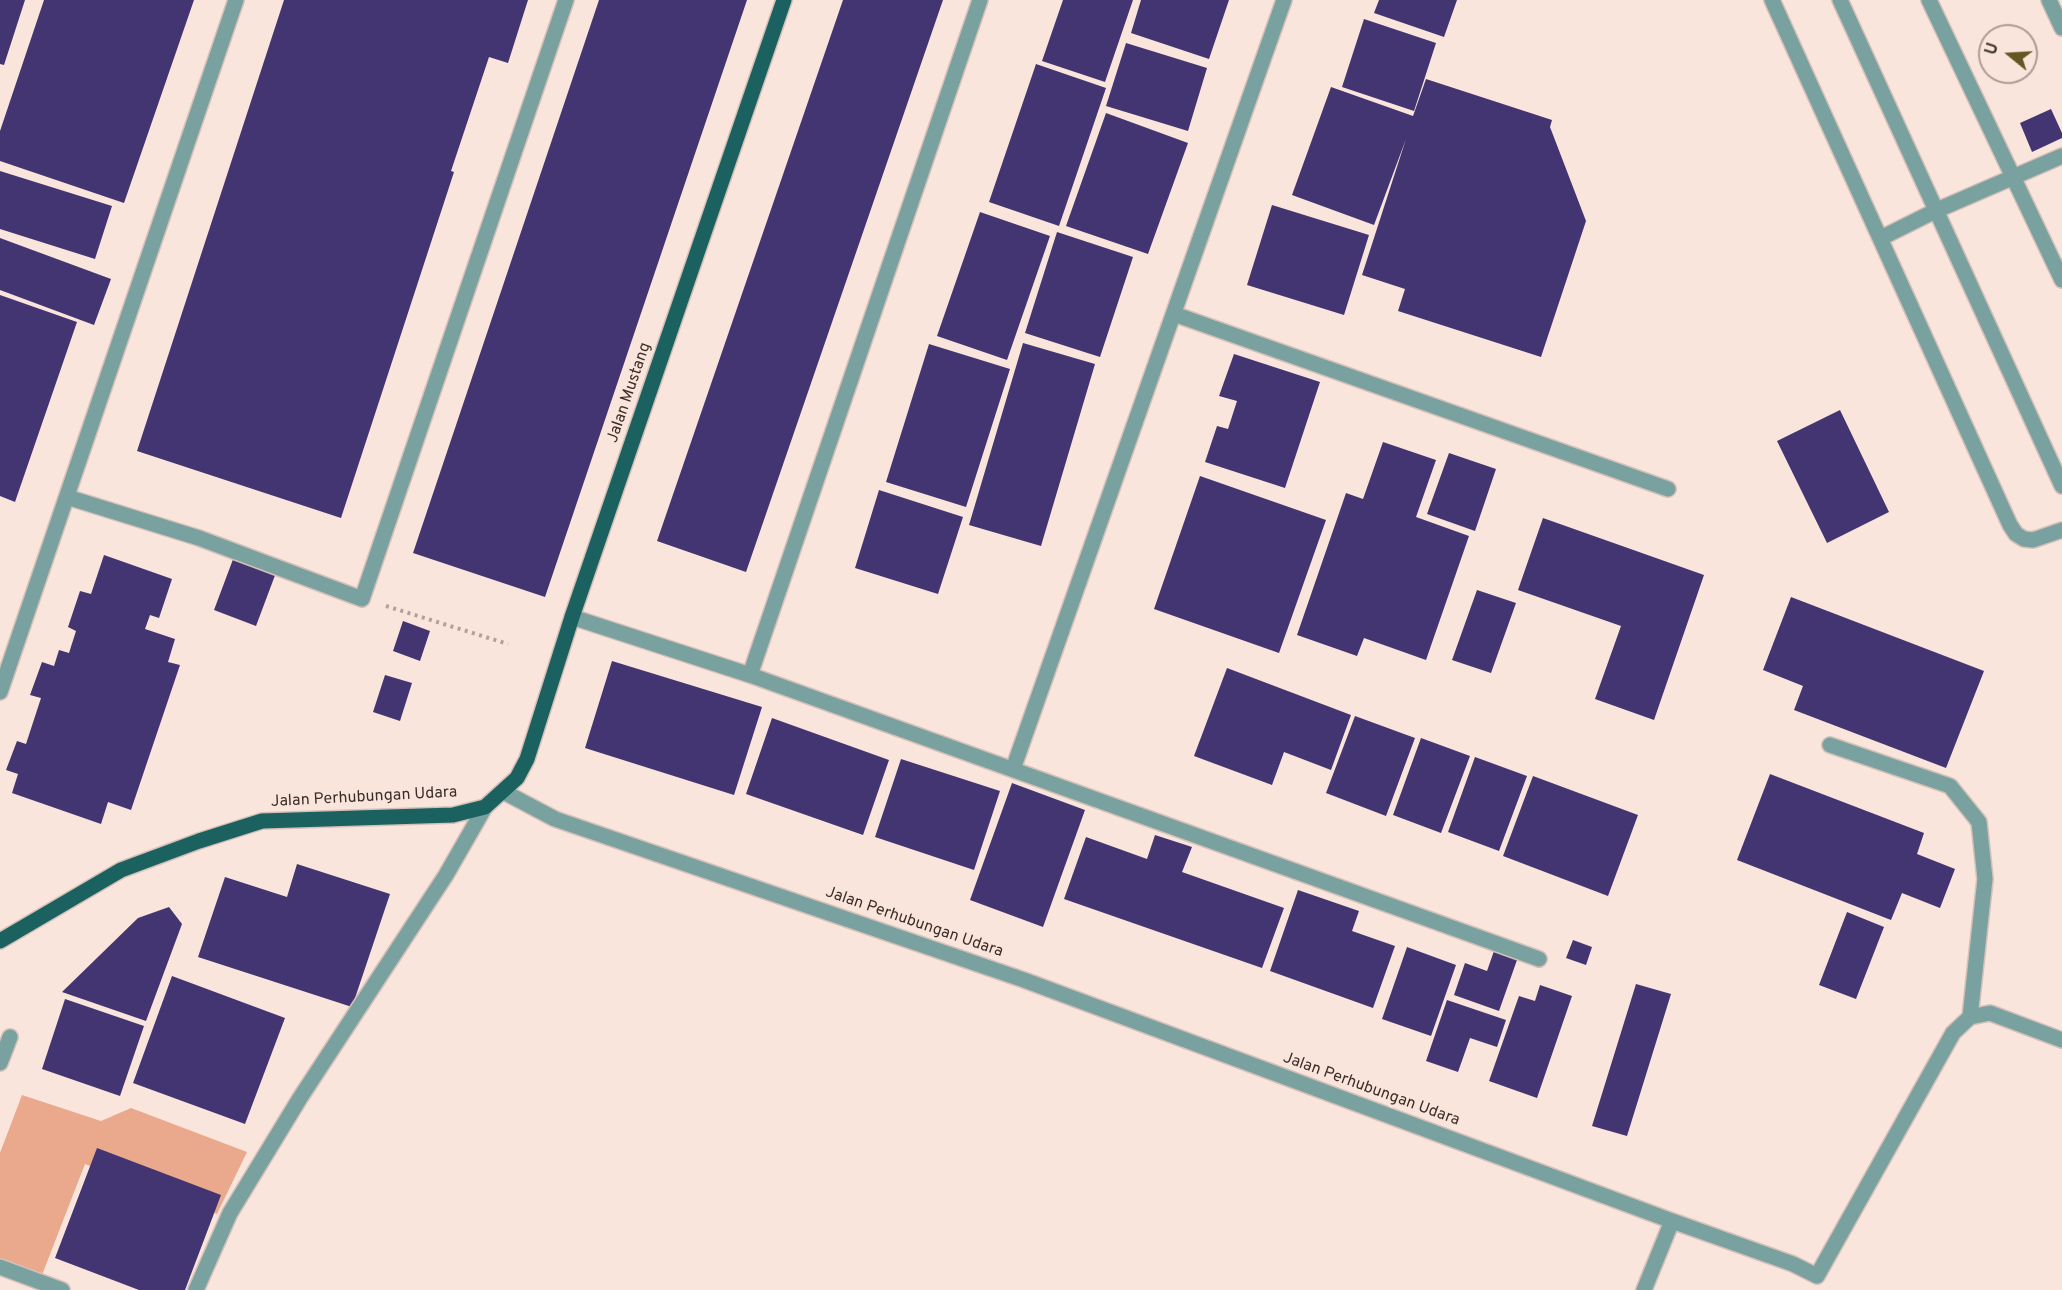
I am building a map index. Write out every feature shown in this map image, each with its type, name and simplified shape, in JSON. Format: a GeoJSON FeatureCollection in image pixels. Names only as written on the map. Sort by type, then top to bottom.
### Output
{"type":"FeatureCollection","features":[{"type":"Feature","properties":{"kind":"main road","name":"Jalan Mustang"},"geometry":{"type":"LineString","coordinates":[[504,792],[518,778],[527,759],[572,617],[784,0]]}},
{"type":"Feature","properties":{"kind":"main road","name":"Jalan Perhubungan Udara"},"geometry":{"type":"LineString","coordinates":[[0,941],[121,870],[262,821],[453,815],[485,807],[504,792]]}},
{"type":"Feature","properties":{"kind":"street"},"geometry":{"type":"LineString","coordinates":[[0,692],[236,0]]}},
{"type":"Feature","properties":{"kind":"street"},"geometry":{"type":"LineString","coordinates":[[67,497],[199,538],[362,599],[566,0]]}},
{"type":"Feature","properties":{"kind":"street"},"geometry":{"type":"LineString","coordinates":[[750,675],[980,0]]}},
{"type":"Feature","properties":{"kind":"street"},"geometry":{"type":"LineString","coordinates":[[1013,769],[1284,0]]}},
{"type":"Feature","properties":{"kind":"street"},"geometry":{"type":"LineString","coordinates":[[1772,0],[2010,525],[2016,534],[2033,540],[2062,530]]}},
{"type":"Feature","properties":{"kind":"street"},"geometry":{"type":"LineString","coordinates":[[1839,0],[2062,486]]}},
{"type":"Feature","properties":{"kind":"street"},"geometry":{"type":"LineString","coordinates":[[1929,0],[2062,280]]}},
{"type":"Feature","properties":{"kind":"street"},"geometry":{"type":"LineString","coordinates":[[2049,0],[2062,28]]}},
{"type":"Feature","properties":{"kind":"street"},"geometry":{"type":"LineString","coordinates":[[1881,238],[1935,211],[2062,156]]}},
{"type":"Feature","properties":{"kind":"street"},"geometry":{"type":"LineString","coordinates":[[1174,314],[1668,489]]}},
{"type":"Feature","properties":{"kind":"street"},"geometry":{"type":"LineString","coordinates":[[572,617],[750,675],[1539,959]]}},
{"type":"Feature","properties":{"kind":"street"},"geometry":{"type":"LineString","coordinates":[[1830,745],[1950,786],[1979,822],[1985,879],[1970,1017]]}},
{"type":"Feature","properties":{"kind":"street","name":"Jalan Perhubungan Udara"},"geometry":{"type":"LineString","coordinates":[[504,792],[555,819],[1024,980],[1793,1264],[1820,1283]]}},
{"type":"Feature","properties":{"kind":"street"},"geometry":{"type":"LineString","coordinates":[[196,1290],[230,1213],[300,1098],[446,875],[485,807]]}},
{"type":"Feature","properties":{"kind":"street"},"geometry":{"type":"LineString","coordinates":[[1820,1283],[1953,1033],[1970,1017],[1990,1013],[2062,1040]]}},
{"type":"Feature","properties":{"kind":"street"},"geometry":{"type":"LineString","coordinates":[[0,1063],[10,1037]]}},
{"type":"Feature","properties":{"kind":"street"},"geometry":{"type":"LineString","coordinates":[[1644,1290],[1672,1221]]}},
{"type":"Feature","properties":{"kind":"street"},"geometry":{"type":"LineString","coordinates":[[0,1267],[62,1290]]}},
{"type":"Feature","properties":{"kind":"path"},"geometry":{"type":"LineString","coordinates":[[362,599],[508,644]]}},
{"type":"Feature","properties":{"kind":"shaded area"},"geometry":{"type":"Polygon","coordinates":[[[22,1095],[101,1121],[131,1108],[247,1152],[217,1214],[85,1164],[42,1275],[0,1259],[0,1153],[22,1095]]]}},
{"type":"Feature","properties":{"kind":"building"},"geometry":{"type":"Polygon","coordinates":[[[0,0],[25,0],[4,65],[0,64],[0,0]]]}},
{"type":"Feature","properties":{"kind":"building"},"geometry":{"type":"Polygon","coordinates":[[[44,0],[194,0],[124,203],[0,161],[0,131],[44,0]]]}},
{"type":"Feature","properties":{"kind":"building"},"geometry":{"type":"Polygon","coordinates":[[[284,0],[528,0],[508,63],[489,57],[451,171],[454,172],[341,518],[137,451],[284,0]]]}},
{"type":"Feature","properties":{"kind":"building"},"geometry":{"type":"Polygon","coordinates":[[[599,0],[747,0],[545,597],[413,553],[599,0]]]}},
{"type":"Feature","properties":{"kind":"building"},"geometry":{"type":"Polygon","coordinates":[[[843,0],[943,0],[746,572],[657,541],[843,0]]]}},
{"type":"Feature","properties":{"kind":"building"},"geometry":{"type":"Polygon","coordinates":[[[1063,0],[1133,0],[1105,82],[1042,61],[1063,0]]]}},
{"type":"Feature","properties":{"kind":"building"},"geometry":{"type":"Polygon","coordinates":[[[1141,0],[1229,0],[1209,59],[1131,33],[1141,0]]]}},
{"type":"Feature","properties":{"kind":"building"},"geometry":{"type":"Polygon","coordinates":[[[1379,0],[1457,0],[1444,37],[1374,13],[1379,0]]]}},
{"type":"Feature","properties":{"kind":"building"},"geometry":{"type":"Polygon","coordinates":[[[1364,19],[1436,43],[1414,111],[1342,87],[1364,19]]]}},
{"type":"Feature","properties":{"kind":"building"},"geometry":{"type":"Polygon","coordinates":[[[1126,43],[1207,68],[1188,131],[1106,106],[1126,43]]]}},
{"type":"Feature","properties":{"kind":"building"},"geometry":{"type":"Polygon","coordinates":[[[1036,64],[1106,88],[1059,226],[989,202],[1036,64]]]}},
{"type":"Feature","properties":{"kind":"building"},"geometry":{"type":"Polygon","coordinates":[[[1426,79],[1552,120],[1550,127],[1586,221],[1541,357],[1398,311],[1405,289],[1362,275],[1406,139],[1374,225],[1292,195],[1331,87],[1413,116],[1426,79]]]}},
{"type":"Feature","properties":{"kind":"building"},"geometry":{"type":"Polygon","coordinates":[[[2051,109],[2062,138],[2032,152],[2020,123],[2051,109]]]}},
{"type":"Feature","properties":{"kind":"building"},"geometry":{"type":"Polygon","coordinates":[[[1106,113],[1188,143],[1148,254],[1066,226],[1106,113]]]}},
{"type":"Feature","properties":{"kind":"building"},"geometry":{"type":"Polygon","coordinates":[[[0,171],[112,206],[95,259],[0,229],[0,171]]]}},
{"type":"Feature","properties":{"kind":"building"},"geometry":{"type":"Polygon","coordinates":[[[1272,205],[1369,235],[1344,315],[1247,285],[1272,205]]]}},
{"type":"Feature","properties":{"kind":"building"},"geometry":{"type":"Polygon","coordinates":[[[980,212],[1050,236],[1007,360],[937,336],[980,212]]]}},
{"type":"Feature","properties":{"kind":"building"},"geometry":{"type":"Polygon","coordinates":[[[1057,232],[1133,257],[1100,357],[1025,333],[1057,232]]]}},
{"type":"Feature","properties":{"kind":"building"},"geometry":{"type":"Polygon","coordinates":[[[0,238],[111,279],[94,325],[0,290],[0,238]]]}},
{"type":"Feature","properties":{"kind":"building"},"geometry":{"type":"Polygon","coordinates":[[[0,295],[77,322],[15,502],[0,496],[0,295]]]}},
{"type":"Feature","properties":{"kind":"building"},"geometry":{"type":"Polygon","coordinates":[[[1023,343],[1095,364],[1041,546],[969,525],[1023,343]]]}},
{"type":"Feature","properties":{"kind":"building"},"geometry":{"type":"Polygon","coordinates":[[[929,344],[1010,369],[966,507],[886,482],[929,344]]]}},
{"type":"Feature","properties":{"kind":"building"},"geometry":{"type":"Polygon","coordinates":[[[1234,354],[1320,382],[1285,488],[1205,462],[1217,426],[1228,429],[1237,401],[1219,396],[1234,354]]]}},
{"type":"Feature","properties":{"kind":"building"},"geometry":{"type":"Polygon","coordinates":[[[1840,410],[1889,512],[1827,543],[1777,441],[1840,410]]]}},
{"type":"Feature","properties":{"kind":"building"},"geometry":{"type":"Polygon","coordinates":[[[1383,442],[1436,460],[1416,517],[1469,536],[1426,660],[1364,638],[1357,656],[1297,635],[1346,493],[1363,499],[1383,442]]]}},
{"type":"Feature","properties":{"kind":"building"},"geometry":{"type":"Polygon","coordinates":[[[1449,453],[1496,469],[1475,531],[1427,514],[1449,453]]]}},
{"type":"Feature","properties":{"kind":"building"},"geometry":{"type":"Polygon","coordinates":[[[1200,476],[1326,520],[1279,653],[1154,609],[1200,476]]]}},
{"type":"Feature","properties":{"kind":"building"},"geometry":{"type":"Polygon","coordinates":[[[879,490],[963,517],[938,594],[855,568],[879,490]]]}},
{"type":"Feature","properties":{"kind":"building"},"geometry":{"type":"Polygon","coordinates":[[[1543,518],[1704,575],[1654,720],[1595,699],[1621,626],[1518,590],[1543,518]]]}},
{"type":"Feature","properties":{"kind":"building"},"geometry":{"type":"Polygon","coordinates":[[[235,554],[277,570],[256,626],[214,610],[235,554]]]}},
{"type":"Feature","properties":{"kind":"building"},"geometry":{"type":"Polygon","coordinates":[[[104,555],[172,579],[159,618],[150,615],[145,629],[175,639],[168,662],[180,665],[131,810],[108,802],[101,824],[12,793],[18,774],[6,770],[17,741],[26,744],[41,698],[30,695],[42,662],[54,666],[59,650],[69,653],[76,631],[68,627],[80,591],[91,594],[104,555]]]}},
{"type":"Feature","properties":{"kind":"building"},"geometry":{"type":"Polygon","coordinates":[[[1477,590],[1516,603],[1491,673],[1452,660],[1477,590]]]}},
{"type":"Feature","properties":{"kind":"building"},"geometry":{"type":"Polygon","coordinates":[[[1791,597],[1984,671],[1946,768],[1794,710],[1803,686],[1763,670],[1791,597]]]}},
{"type":"Feature","properties":{"kind":"building"},"geometry":{"type":"Polygon","coordinates":[[[403,621],[430,631],[420,661],[393,651],[403,621]]]}},
{"type":"Feature","properties":{"kind":"building"},"geometry":{"type":"Polygon","coordinates":[[[612,661],[762,707],[734,795],[585,748],[612,661]]]}},
{"type":"Feature","properties":{"kind":"building"},"geometry":{"type":"Polygon","coordinates":[[[1227,668],[1351,715],[1331,770],[1284,752],[1272,785],[1194,756],[1227,668]]]}},
{"type":"Feature","properties":{"kind":"building"},"geometry":{"type":"Polygon","coordinates":[[[385,675],[412,683],[400,721],[373,712],[385,675]]]}},
{"type":"Feature","properties":{"kind":"building"},"geometry":{"type":"Polygon","coordinates":[[[1355,716],[1415,738],[1386,816],[1326,793],[1355,716]]]}},
{"type":"Feature","properties":{"kind":"building"},"geometry":{"type":"Polygon","coordinates":[[[772,718],[889,760],[863,835],[746,794],[772,718]]]}},
{"type":"Feature","properties":{"kind":"building"},"geometry":{"type":"Polygon","coordinates":[[[1421,738],[1470,756],[1441,833],[1393,815],[1421,738]]]}},
{"type":"Feature","properties":{"kind":"building"},"geometry":{"type":"Polygon","coordinates":[[[1475,757],[1527,776],[1499,851],[1448,832],[1475,757]]]}},
{"type":"Feature","properties":{"kind":"building"},"geometry":{"type":"Polygon","coordinates":[[[901,759],[1000,791],[974,870],[875,837],[901,759]]]}},
{"type":"Feature","properties":{"kind":"building"},"geometry":{"type":"Polygon","coordinates":[[[1770,774],[1924,833],[1917,854],[1955,869],[1940,908],[1902,893],[1891,920],[1737,860],[1770,774]]]}},
{"type":"Feature","properties":{"kind":"building"},"geometry":{"type":"Polygon","coordinates":[[[1533,776],[1638,815],[1608,896],[1503,856],[1533,776]]]}},
{"type":"Feature","properties":{"kind":"building"},"geometry":{"type":"Polygon","coordinates":[[[1012,783],[1085,810],[1043,927],[970,900],[1012,783]]]}},
{"type":"Feature","properties":{"kind":"building"},"geometry":{"type":"Polygon","coordinates":[[[1155,835],[1192,847],[1182,872],[1284,908],[1262,968],[1064,899],[1086,837],[1147,859],[1155,835]]]}},
{"type":"Feature","properties":{"kind":"building"},"geometry":{"type":"Polygon","coordinates":[[[297,864],[390,894],[352,1007],[198,957],[225,877],[287,897],[297,864]]]}},
{"type":"Feature","properties":{"kind":"building"},"geometry":{"type":"Polygon","coordinates":[[[1298,890],[1359,911],[1352,931],[1395,946],[1373,1008],[1270,971],[1298,890]]]}},
{"type":"Feature","properties":{"kind":"building"},"geometry":{"type":"Polygon","coordinates":[[[169,907],[182,924],[146,1021],[62,992],[138,918],[169,907]]]}},
{"type":"Feature","properties":{"kind":"building"},"geometry":{"type":"Polygon","coordinates":[[[1847,912],[1884,927],[1856,999],[1819,985],[1847,912]]]}},
{"type":"Feature","properties":{"kind":"building"},"geometry":{"type":"Polygon","coordinates":[[[1573,940],[1592,947],[1586,965],[1566,958],[1573,940]]]}},
{"type":"Feature","properties":{"kind":"building"},"geometry":{"type":"Polygon","coordinates":[[[1407,947],[1456,965],[1431,1036],[1382,1019],[1407,947]]]}},
{"type":"Feature","properties":{"kind":"building"},"geometry":{"type":"Polygon","coordinates":[[[1494,951],[1517,960],[1499,1011],[1454,995],[1465,963],[1487,971],[1494,951]]]}},
{"type":"Feature","properties":{"kind":"building"},"geometry":{"type":"Polygon","coordinates":[[[172,976],[285,1018],[245,1124],[133,1083],[172,976]]]}},
{"type":"Feature","properties":{"kind":"building"},"geometry":{"type":"Polygon","coordinates":[[[1636,984],[1671,994],[1627,1136],[1592,1126],[1636,984]]]}},
{"type":"Feature","properties":{"kind":"building"},"geometry":{"type":"Polygon","coordinates":[[[1540,985],[1572,996],[1537,1098],[1489,1081],[1519,996],[1535,1001],[1540,985]]]}},
{"type":"Feature","properties":{"kind":"building"},"geometry":{"type":"Polygon","coordinates":[[[65,999],[144,1026],[120,1096],[42,1069],[65,999]]]}},
{"type":"Feature","properties":{"kind":"building"},"geometry":{"type":"Polygon","coordinates":[[[1447,1000],[1506,1020],[1497,1047],[1470,1038],[1458,1072],[1426,1061],[1447,1000]]]}},
{"type":"Feature","properties":{"kind":"building"},"geometry":{"type":"Polygon","coordinates":[[[97,1148],[221,1195],[185,1290],[139,1290],[55,1258],[97,1148]]]}}]}
